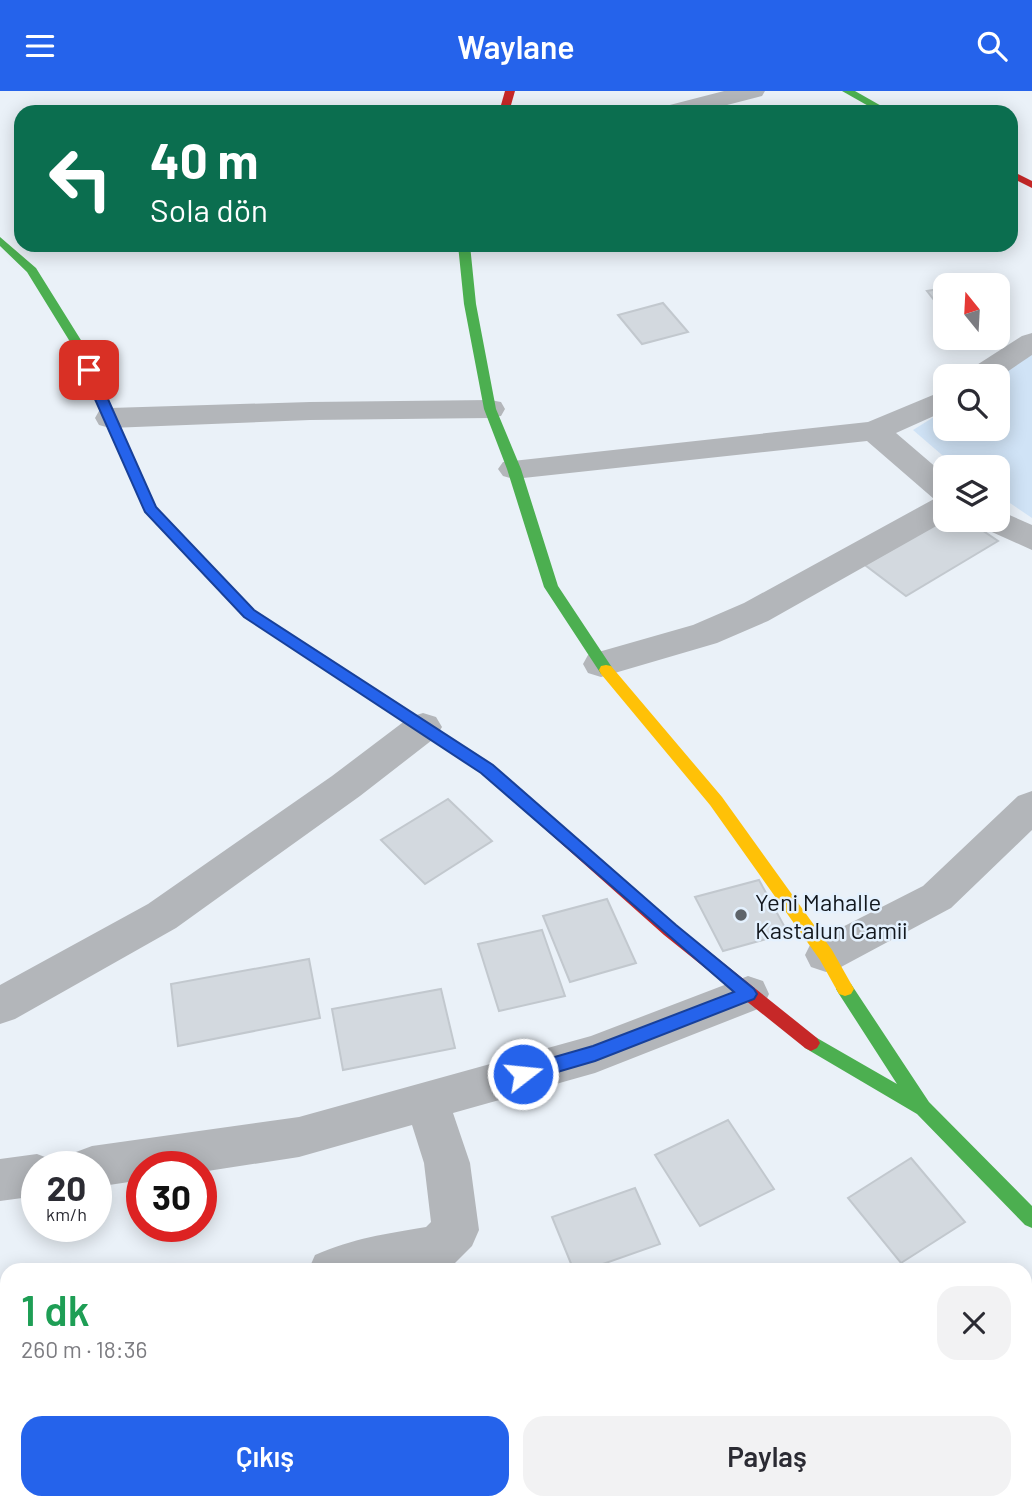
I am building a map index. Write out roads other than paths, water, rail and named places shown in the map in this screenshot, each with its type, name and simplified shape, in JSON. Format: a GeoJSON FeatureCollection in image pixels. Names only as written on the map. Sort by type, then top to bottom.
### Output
{"type":"FeatureCollection","features":[{"type":"Feature","properties":{"kind":"street"},"geometry":{"type":"LineString","coordinates":[[698,105],[753,91]]}},
{"type":"Feature","properties":{"kind":"street"},"geometry":{"type":"LineString","coordinates":[[847,91],[874,105]]}},
{"type":"Feature","properties":{"kind":"street"},"geometry":{"type":"LineString","coordinates":[[0,240],[32,270],[78,345],[150,509],[249,613],[487,769],[670,930],[800,1037],[923,1108]]}},
{"type":"Feature","properties":{"kind":"street"},"geometry":{"type":"LineString","coordinates":[[465,252],[470,304],[490,409],[514,469],[551,587],[601,664],[716,801],[826,955],[854,1007],[923,1108],[1032,1219]]}},
{"type":"Feature","properties":{"kind":"street"},"geometry":{"type":"LineString","coordinates":[[998,364],[1032,342]]}},
{"type":"Feature","properties":{"kind":"street"},"geometry":{"type":"LineString","coordinates":[[514,469],[874,431],[933,404]]}},
{"type":"Feature","properties":{"kind":"street"},"geometry":{"type":"LineString","coordinates":[[110,418],[490,409]]}},
{"type":"Feature","properties":{"kind":"street"},"geometry":{"type":"LineString","coordinates":[[874,431],[933,482]]}},
{"type":"Feature","properties":{"kind":"street"},"geometry":{"type":"LineString","coordinates":[[601,664],[705,634],[756,612],[933,514]]}},
{"type":"Feature","properties":{"kind":"street"},"geometry":{"type":"LineString","coordinates":[[1010,528],[1032,540]]}},
{"type":"Feature","properties":{"kind":"street"},"geometry":{"type":"LineString","coordinates":[[0,1006],[162,916],[346,786],[424,727]]}},
{"type":"Feature","properties":{"kind":"street"},"geometry":{"type":"LineString","coordinates":[[826,955],[937,897],[1032,806]]}},
{"type":"Feature","properties":{"kind":"street"},"geometry":{"type":"LineString","coordinates":[[112,1164],[299,1137],[595,1053],[748,994]]}},
{"type":"Feature","properties":{"kind":"street"},"geometry":{"type":"LineString","coordinates":[[350,1263],[438,1247],[455,1230],[447,1163],[427,1101]]}},
{"type":"Feature","properties":{"kind":"street"},"geometry":{"type":"LineString","coordinates":[[981,1168],[1032,1186]]}},
{"type":"Feature","properties":{"kind":"street"},"geometry":{"type":"LineString","coordinates":[[0,1180],[21,1177]]}},
{"type":"Feature","properties":{"kind":"place","name":"Yeni Mahalle Kastalun Camii"},"geometry":{"type":"Point","coordinates":[741,915]}}]}
